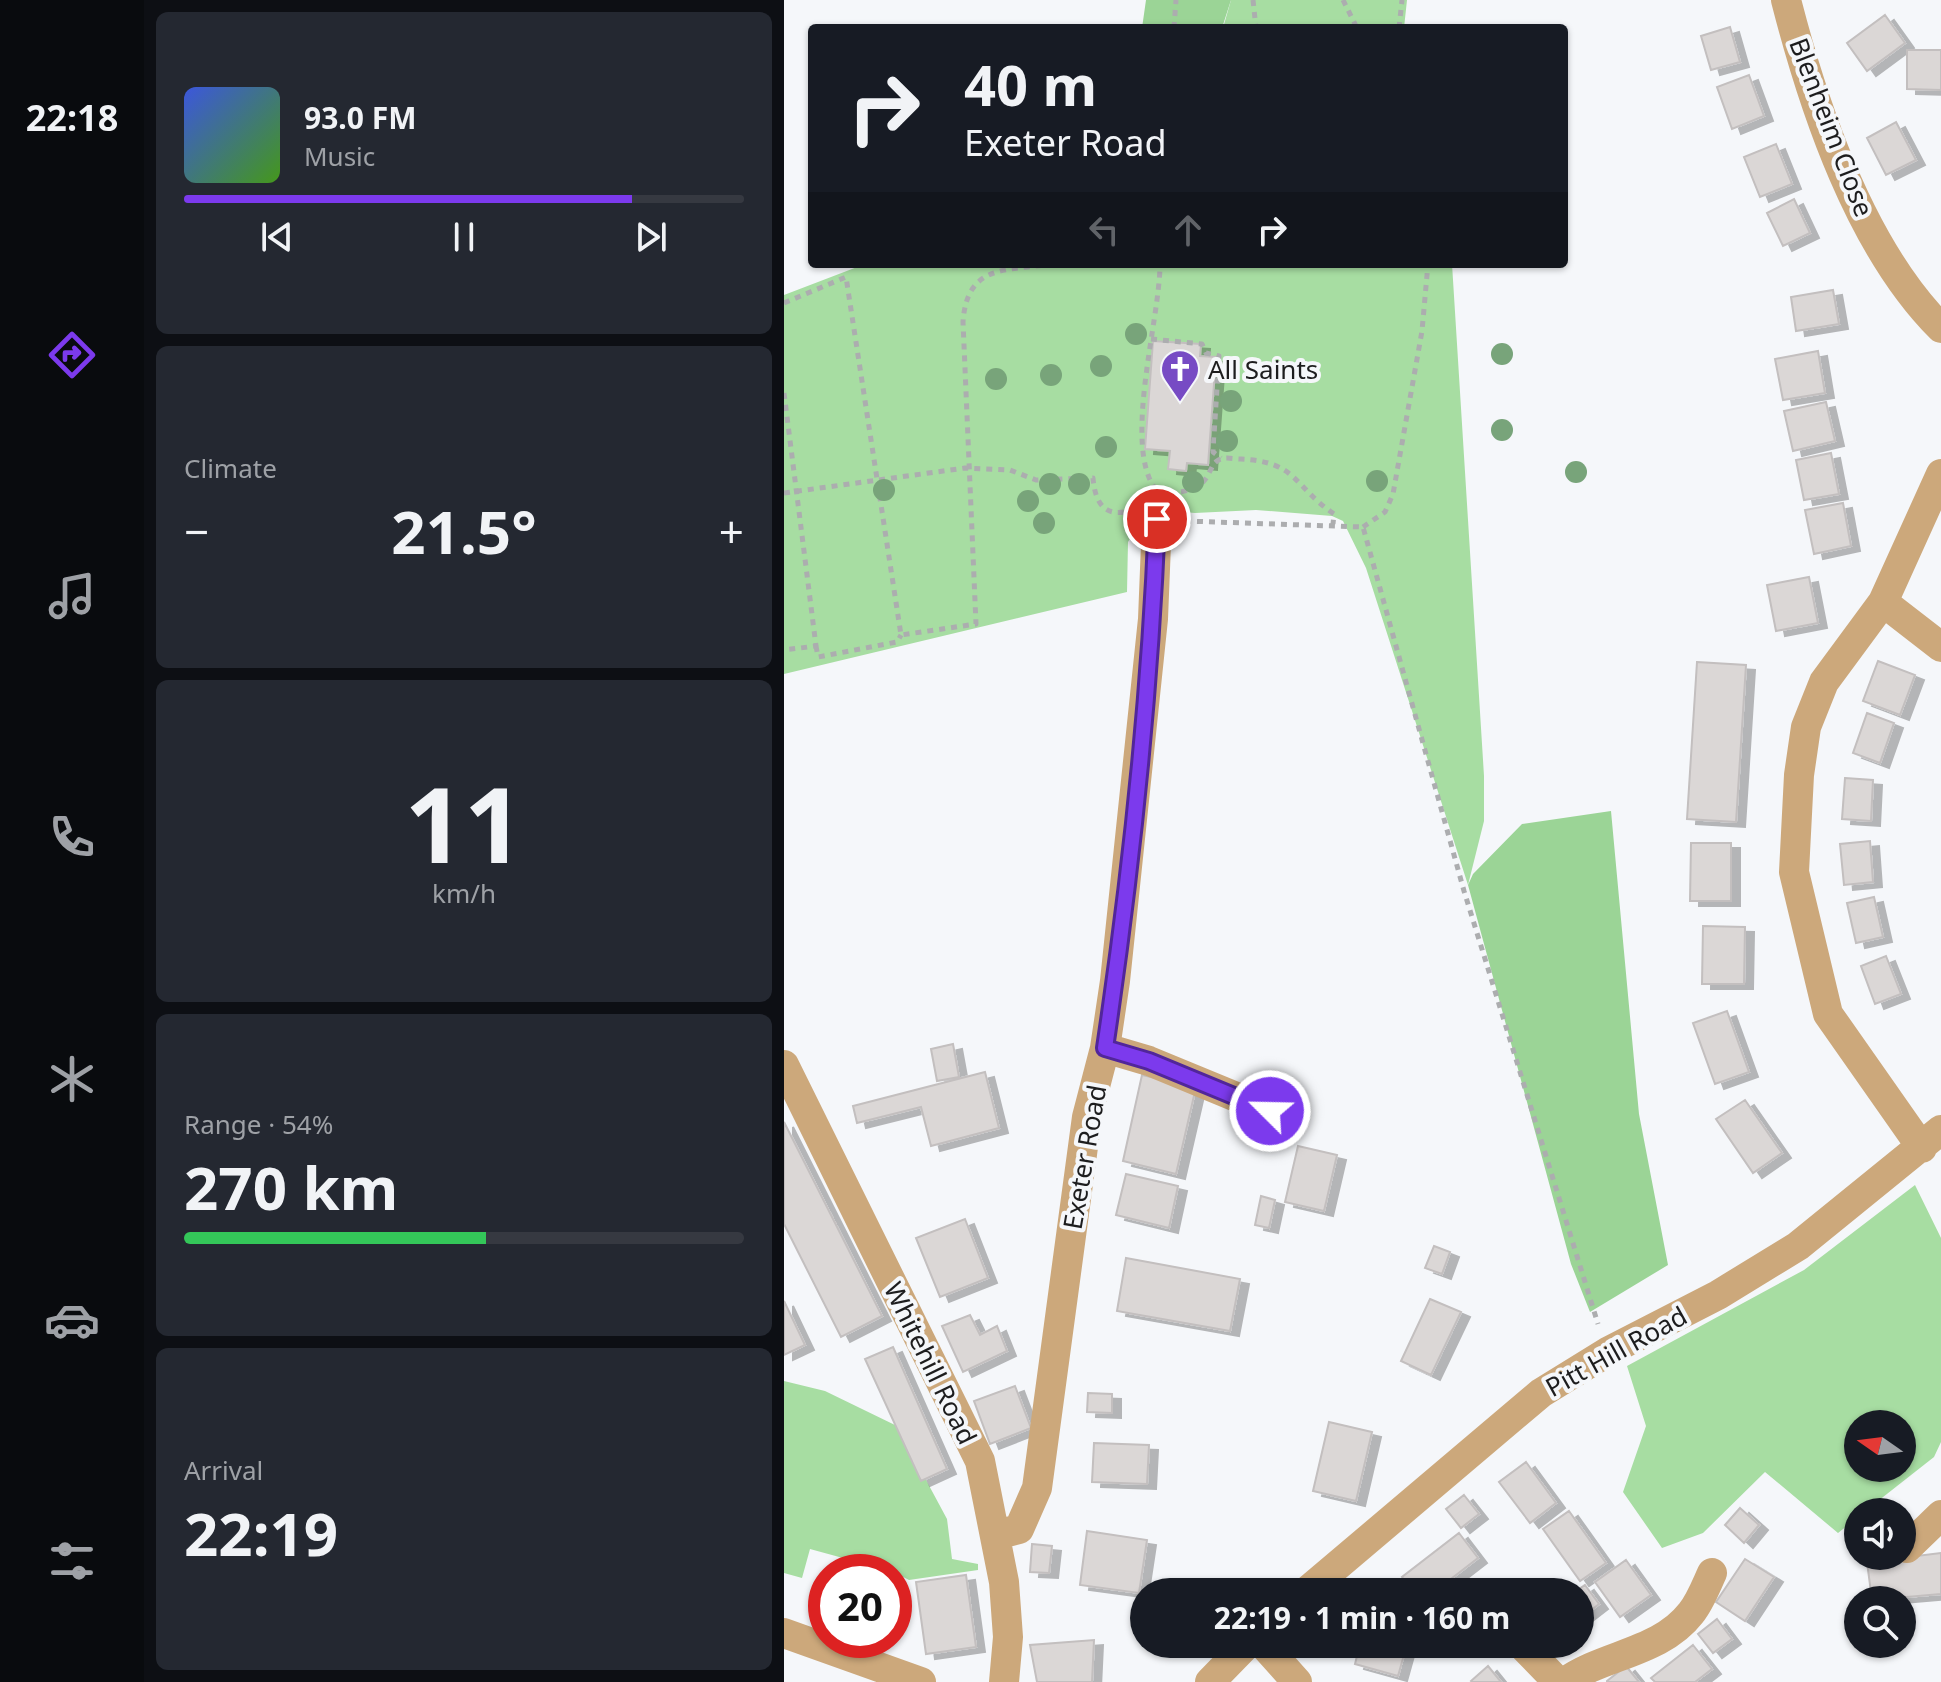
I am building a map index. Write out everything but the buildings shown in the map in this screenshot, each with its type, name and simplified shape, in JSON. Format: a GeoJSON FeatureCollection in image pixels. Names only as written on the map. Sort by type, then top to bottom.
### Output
{"type":"FeatureCollection","features":[{"type":"Feature","properties":{"kind":"street","name":"Blenheim Close"},"geometry":{"type":"LineString","coordinates":[[1786,0],[1803,64],[1849,184],[1891,264],[1941,328]]}},
{"type":"Feature","properties":{"kind":"street"},"geometry":{"type":"LineString","coordinates":[[1932,1139],[1828,1014],[1794,872],[1799,775],[1806,727],[1824,682],[1883,602],[1927,511],[1941,474]]}},
{"type":"Feature","properties":{"kind":"street","name":"Exeter Road"},"geometry":{"type":"LineString","coordinates":[[996,1535],[1019,1529],[1037,1488],[1087,1117],[1105,1048],[1137,792],[1153,619],[1152,505]]}},
{"type":"Feature","properties":{"kind":"street"},"geometry":{"type":"LineString","coordinates":[[1883,602],[1941,647]]}},
{"type":"Feature","properties":{"kind":"street"},"geometry":{"type":"LineString","coordinates":[[1105,1048],[1149,1061],[1270,1111]]}},
{"type":"Feature","properties":{"kind":"street","name":"Whitehill Road"},"geometry":{"type":"LineString","coordinates":[[784,1065],[980,1461],[996,1535],[1008,1637],[1004,1682]]}},
{"type":"Feature","properties":{"kind":"street","name":"Pitt Hill Road"},"geometry":{"type":"LineString","coordinates":[[1323,1578],[1541,1393],[1609,1351],[1718,1295],[1798,1246],[1932,1139]]}},
{"type":"Feature","properties":{"kind":"street"},"geometry":{"type":"LineString","coordinates":[[1916,1539],[1941,1515]]}},
{"type":"Feature","properties":{"kind":"street"},"geometry":{"type":"LineString","coordinates":[[1576,1674],[1628,1654],[1672,1632],[1692,1612],[1712,1573]]}},
{"type":"Feature","properties":{"kind":"street"},"geometry":{"type":"LineString","coordinates":[[784,1633],[921,1682]]}},
{"type":"Feature","properties":{"kind":"street"},"geometry":{"type":"LineString","coordinates":[[1210,1682],[1233,1658]]}},
{"type":"Feature","properties":{"kind":"street"},"geometry":{"type":"LineString","coordinates":[[1276,1658],[1297,1682]]}},
{"type":"Feature","properties":{"kind":"street"},"geometry":{"type":"LineString","coordinates":[[1535,1658],[1558,1682]]}},
{"type":"Feature","properties":{"kind":"path"},"geometry":{"type":"LineString","coordinates":[[1174,24],[1176,0]]}},
{"type":"Feature","properties":{"kind":"path"},"geometry":{"type":"LineString","coordinates":[[1253,0],[1256,24]]}},
{"type":"Feature","properties":{"kind":"path"},"geometry":{"type":"LineString","coordinates":[[1343,0],[1355,24]]}},
{"type":"Feature","properties":{"kind":"path"},"geometry":{"type":"LineString","coordinates":[[1399,24],[1402,0]]}},
{"type":"Feature","properties":{"kind":"path"},"geometry":{"type":"LineString","coordinates":[[901,635],[976,624],[963,322],[970,289],[979,278],[1027,268]]}},
{"type":"Feature","properties":{"kind":"path"},"geometry":{"type":"LineString","coordinates":[[1152,505],[1142,447],[1151,339],[1160,294],[1160,268]]}},
{"type":"Feature","properties":{"kind":"path"},"geometry":{"type":"LineString","coordinates":[[1152,505],[1363,527],[1385,512],[1393,494],[1422,331],[1428,268]]}},
{"type":"Feature","properties":{"kind":"path"},"geometry":{"type":"LineString","coordinates":[[784,303],[846,277],[901,635],[897,642],[818,657],[784,393]]}},
{"type":"Feature","properties":{"kind":"path"},"geometry":{"type":"LineString","coordinates":[[1151,339],[1200,343],[1206,353],[1219,356],[1214,463]]}},
{"type":"Feature","properties":{"kind":"path"},"geometry":{"type":"LineString","coordinates":[[1213,452],[1221,458],[1263,460],[1286,469],[1334,514],[1333,524]]}},
{"type":"Feature","properties":{"kind":"path"},"geometry":{"type":"LineString","coordinates":[[784,493],[971,470],[1010,470],[1036,480],[1093,478],[1097,502],[1104,510],[1122,513],[1193,491],[1221,458]]}},
{"type":"Feature","properties":{"kind":"path"},"geometry":{"type":"LineString","coordinates":[[1363,527],[1464,891],[1552,1181],[1609,1351]]}},
{"type":"Feature","properties":{"kind":"path"},"geometry":{"type":"LineString","coordinates":[[784,650],[816,646]]}},
{"type":"Feature","properties":{"kind":"green space"},"geometry":{"type":"Polygon","coordinates":[[[1146,0],[1231,0],[1223,24],[1143,24],[1146,0]]]}},
{"type":"Feature","properties":{"kind":"green space"},"geometry":{"type":"Polygon","coordinates":[[[1231,0],[1407,0],[1404,24],[1224,24],[1231,0]]]}},
{"type":"Feature","properties":{"kind":"green space"},"geometry":{"type":"Polygon","coordinates":[[[855,268],[1452,268],[1484,776],[1484,821],[1468,885],[1366,568],[1343,521],[1332,516],[1256,510],[1195,513],[1147,509],[1128,542],[1127,592],[784,674],[784,295],[855,268]]]}},
{"type":"Feature","properties":{"kind":"green space"},"geometry":{"type":"Polygon","coordinates":[[[1611,811],[1639,1114],[1668,1265],[1590,1312],[1571,1264],[1468,885],[1473,874],[1522,824],[1611,811]]]}},
{"type":"Feature","properties":{"kind":"green space"},"geometry":{"type":"Polygon","coordinates":[[[1915,1185],[1941,1238],[1941,1442],[1934,1457],[1916,1471],[1916,1410],[1844,1410],[1844,1482],[1902,1482],[1882,1498],[1844,1498],[1844,1528],[1838,1533],[1765,1472],[1703,1533],[1662,1548],[1623,1492],[1646,1426],[1627,1366],[1804,1270],[1915,1185]]]}},
{"type":"Feature","properties":{"kind":"green space"},"geometry":{"type":"Polygon","coordinates":[[[784,1381],[825,1391],[897,1426],[947,1519],[952,1559],[978,1564],[978,1570],[912,1580],[912,1554],[828,1554],[810,1549],[802,1578],[784,1573],[784,1381]]]}},
{"type":"Feature","properties":{"kind":"place","name":"All Saints"},"geometry":{"type":"Point","coordinates":[1180,403]}},
{"type":"Feature","properties":{"kind":"route"},"geometry":{"type":"LineString","coordinates":[[1157,519],[1153,619],[1137,792],[1105,1048],[1149,1061],[1270,1111]]}}]}
